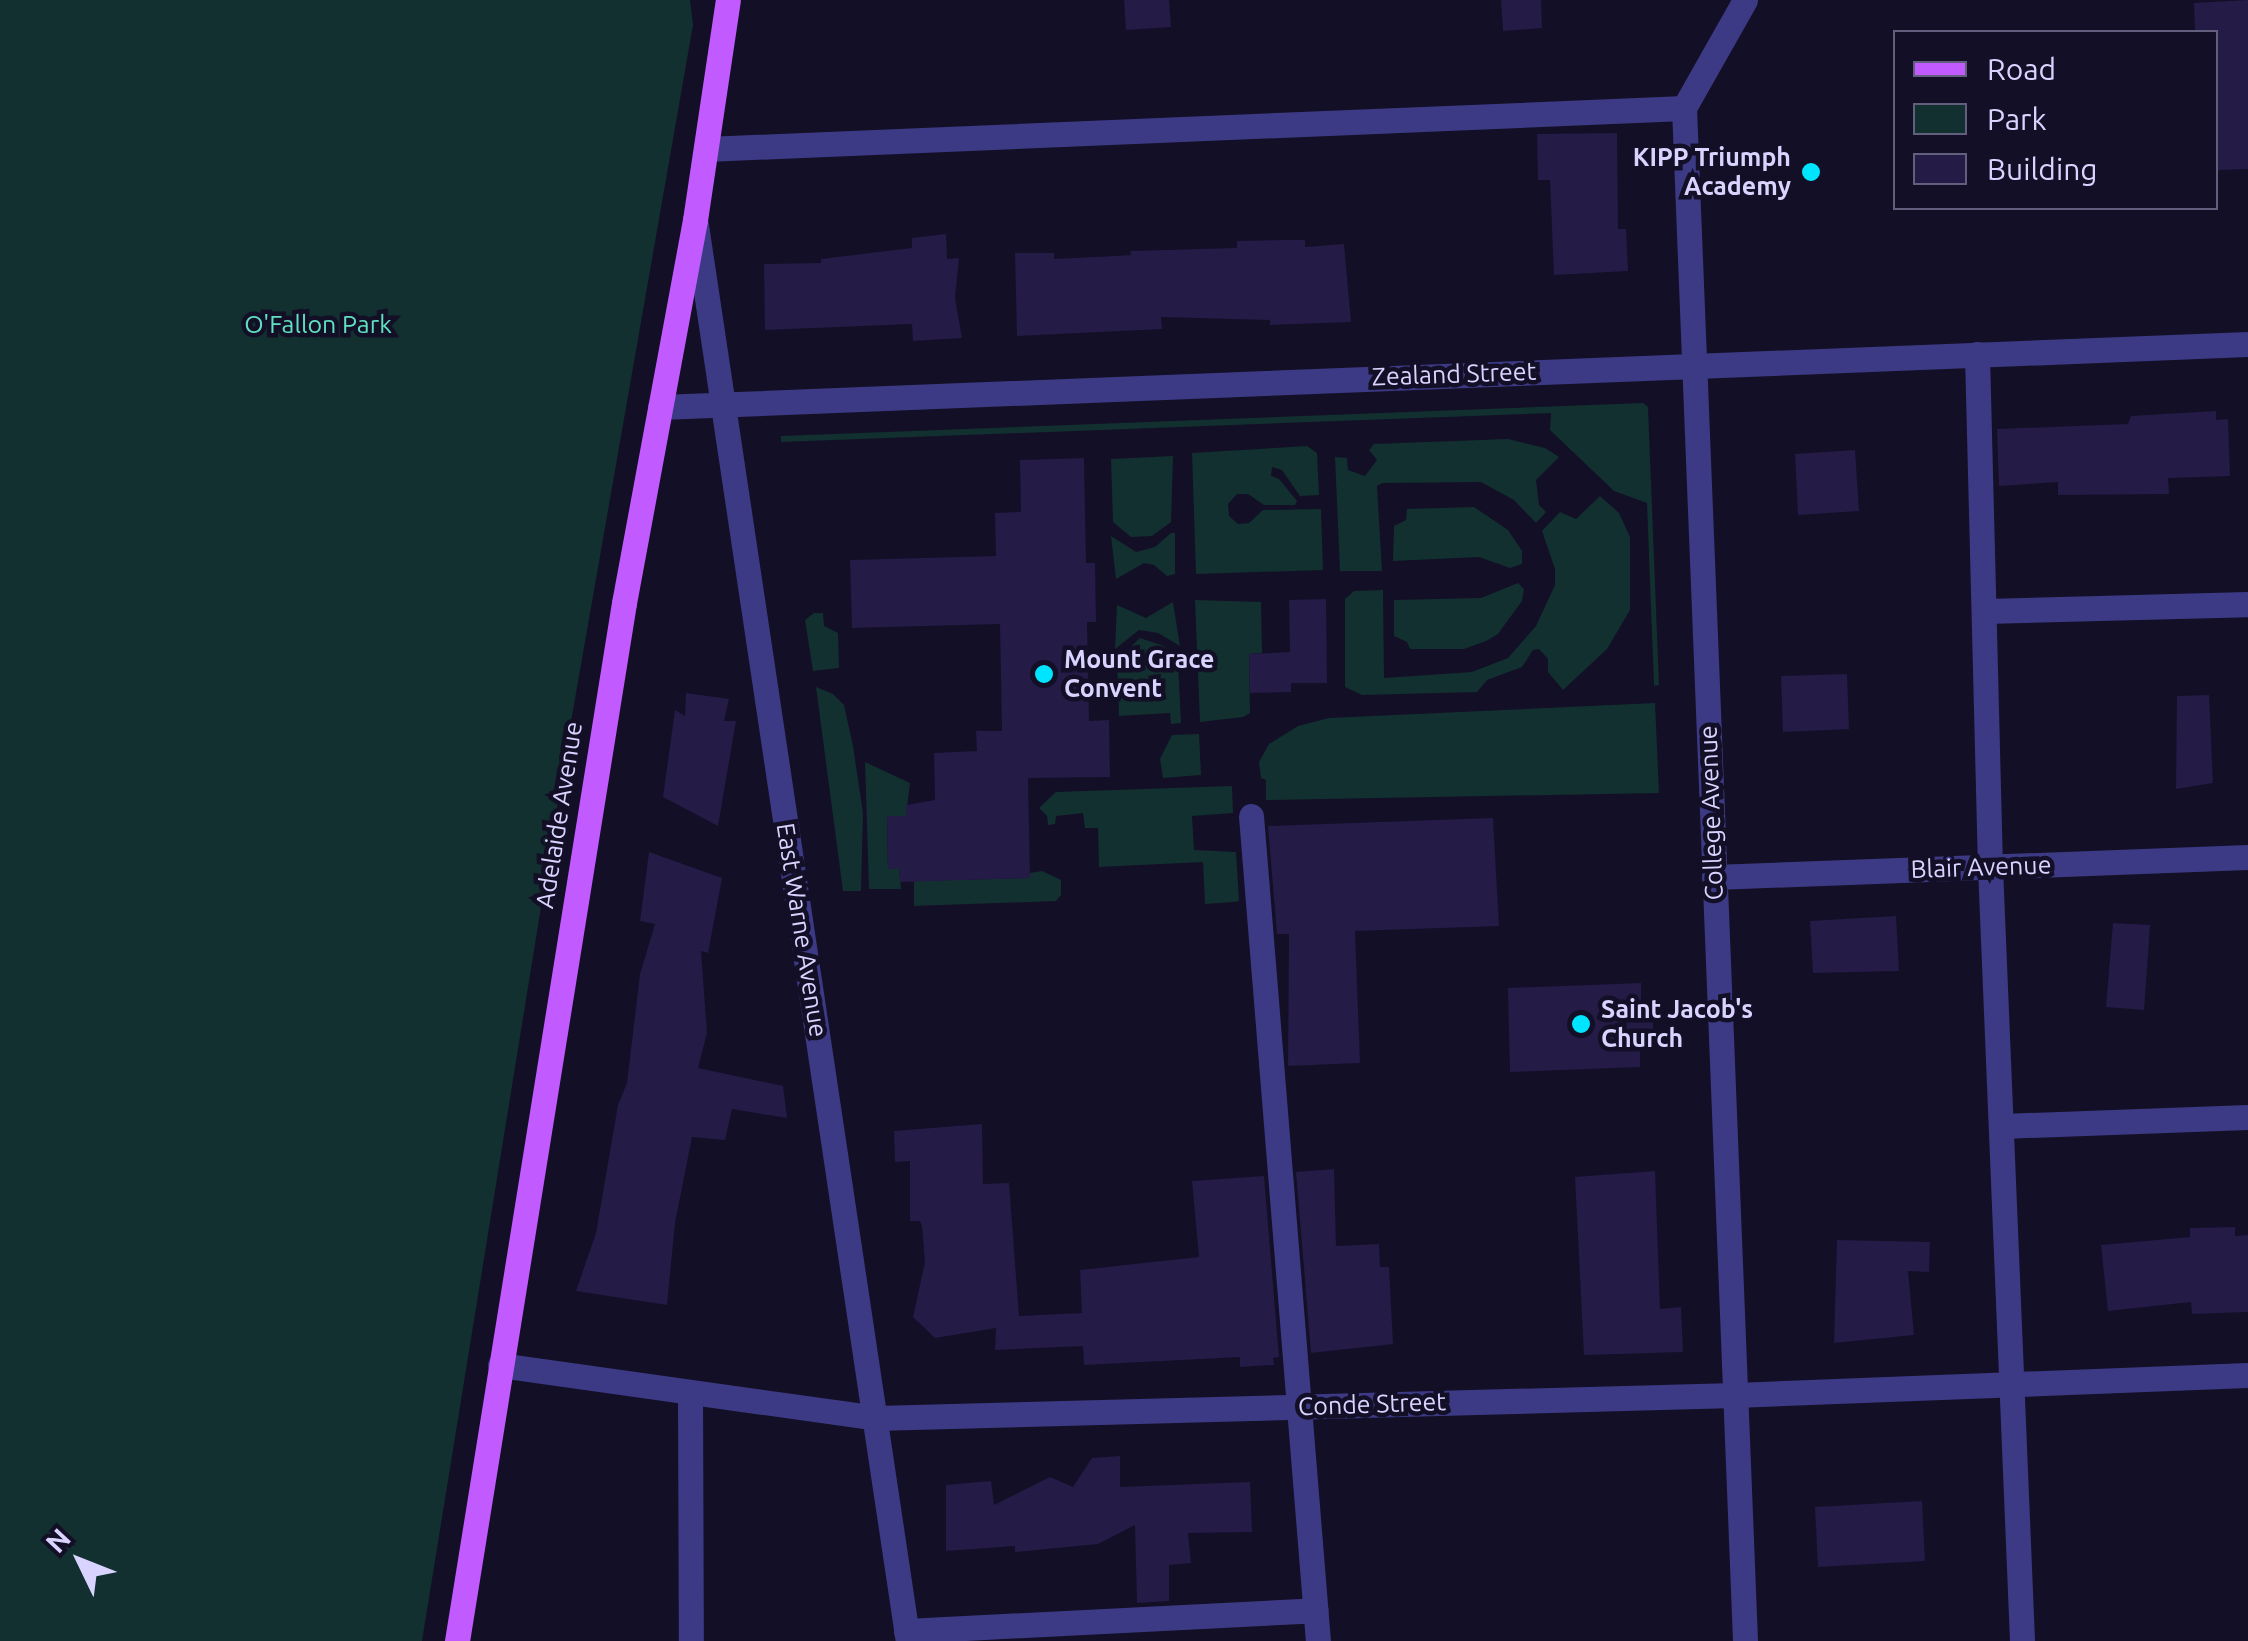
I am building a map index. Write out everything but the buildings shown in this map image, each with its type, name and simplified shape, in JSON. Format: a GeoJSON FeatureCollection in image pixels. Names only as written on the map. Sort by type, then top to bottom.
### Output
{"type":"FeatureCollection","features":[{"type":"Feature","properties":{"kind":"main road","name":"Adelaide Avenue"},"geometry":{"type":"LineString","coordinates":[[457,1641],[624,602],[695,220],[728,0]]}},
{"type":"Feature","properties":{"kind":"street"},"geometry":{"type":"LineString","coordinates":[[706,149],[1684,108],[1744,0]]}},
{"type":"Feature","properties":{"kind":"street","name":"College Avenue"},"geometry":{"type":"LineString","coordinates":[[1684,108],[1746,1641]]}},
{"type":"Feature","properties":{"kind":"street","name":"East Warne Avenue"},"geometry":{"type":"LineString","coordinates":[[695,220],[907,1636]]}},
{"type":"Feature","properties":{"kind":"street","name":"Zealand Street"},"geometry":{"type":"LineString","coordinates":[[660,407],[2248,344]]}},
{"type":"Feature","properties":{"kind":"street"},"geometry":{"type":"LineString","coordinates":[[1977,354],[1990,867],[2022,1641]]}},
{"type":"Feature","properties":{"kind":"street"},"geometry":{"type":"LineString","coordinates":[[1986,611],[2248,604]]}},
{"type":"Feature","properties":{"kind":"street"},"geometry":{"type":"LineString","coordinates":[[1252,816],[1296,1406],[1318,1641]]}},
{"type":"Feature","properties":{"kind":"street","name":"Blair Avenue"},"geometry":{"type":"LineString","coordinates":[[1714,877],[2248,857]]}},
{"type":"Feature","properties":{"kind":"street"},"geometry":{"type":"LineString","coordinates":[[2002,1126],[2248,1117]]}},
{"type":"Feature","properties":{"kind":"street","name":"Conde Street"},"geometry":{"type":"LineString","coordinates":[[500,1365],[875,1418],[2248,1375]]}},
{"type":"Feature","properties":{"kind":"street"},"geometry":{"type":"LineString","coordinates":[[690,1392],[691,1641]]}},
{"type":"Feature","properties":{"kind":"street"},"geometry":{"type":"LineString","coordinates":[[907,1636],[1315,1610]]}},
{"type":"Feature","properties":{"kind":"green space","name":"O'Fallon Park"},"geometry":{"type":"Polygon","coordinates":[[[0,0],[690,0],[693,25],[572,716],[422,1641],[0,1641],[0,0]]]}},
{"type":"Feature","properties":{"kind":"green space"},"geometry":{"type":"Polygon","coordinates":[[[1643,403],[1648,407],[1659,685],[1654,686],[1647,503],[1614,491],[1550,430],[1551,413],[781,442],[781,436],[1643,403]]]}},
{"type":"Feature","properties":{"kind":"green space"},"geometry":{"type":"Polygon","coordinates":[[[1508,439],[1545,448],[1559,457],[1536,480],[1539,505],[1546,512],[1536,523],[1514,500],[1481,482],[1382,483],[1377,486],[1382,571],[1340,571],[1335,457],[1347,458],[1348,470],[1365,476],[1377,460],[1369,450],[1374,444],[1508,439]]]}},
{"type":"Feature","properties":{"kind":"green space"},"geometry":{"type":"Polygon","coordinates":[[[1307,446],[1317,453],[1319,495],[1300,496],[1282,470],[1272,467],[1271,476],[1279,479],[1297,501],[1295,505],[1264,505],[1248,494],[1237,494],[1228,504],[1229,516],[1238,524],[1249,523],[1263,510],[1321,509],[1323,570],[1196,574],[1192,453],[1307,446]]]}},
{"type":"Feature","properties":{"kind":"green space"},"geometry":{"type":"Polygon","coordinates":[[[1173,456],[1171,522],[1152,536],[1131,537],[1113,522],[1111,459],[1173,456]]]}},
{"type":"Feature","properties":{"kind":"green space"},"geometry":{"type":"Polygon","coordinates":[[[1600,496],[1619,513],[1630,537],[1630,610],[1607,649],[1563,690],[1548,672],[1548,659],[1539,649],[1533,650],[1522,667],[1487,680],[1477,692],[1362,695],[1345,687],[1345,599],[1354,591],[1383,590],[1384,678],[1472,672],[1508,658],[1536,626],[1555,585],[1555,569],[1542,531],[1560,512],[1576,519],[1600,496]]]}},
{"type":"Feature","properties":{"kind":"green space"},"geometry":{"type":"Polygon","coordinates":[[[1474,507],[1508,530],[1522,551],[1522,564],[1510,568],[1479,557],[1393,561],[1394,526],[1406,520],[1407,509],[1474,507]]]}},
{"type":"Feature","properties":{"kind":"green space"},"geometry":{"type":"Polygon","coordinates":[[[1175,533],[1175,574],[1167,576],[1154,565],[1144,563],[1116,579],[1111,536],[1136,552],[1155,547],[1175,533]]]}},
{"type":"Feature","properties":{"kind":"green space"},"geometry":{"type":"Polygon","coordinates":[[[1518,583],[1524,589],[1522,601],[1498,634],[1486,641],[1464,649],[1410,649],[1407,642],[1394,636],[1394,600],[1481,598],[1518,583]]]}},
{"type":"Feature","properties":{"kind":"green space"},"geometry":{"type":"Polygon","coordinates":[[[1195,600],[1261,602],[1262,653],[1249,654],[1250,713],[1243,717],[1200,722],[1195,600]]]}},
{"type":"Feature","properties":{"kind":"green space"},"geometry":{"type":"Polygon","coordinates":[[[1173,602],[1180,646],[1158,633],[1139,630],[1115,649],[1117,605],[1146,618],[1173,602]]]}},
{"type":"Feature","properties":{"kind":"green space"},"geometry":{"type":"Polygon","coordinates":[[[814,613],[823,613],[824,626],[838,633],[839,668],[813,671],[805,620],[814,613]]]}},
{"type":"Feature","properties":{"kind":"green space"},"geometry":{"type":"Polygon","coordinates":[[[1140,638],[1164,646],[1178,661],[1181,723],[1171,724],[1170,713],[1119,716],[1117,660],[1140,638]]]}},
{"type":"Feature","properties":{"kind":"green space"},"geometry":{"type":"Polygon","coordinates":[[[816,687],[833,694],[844,705],[863,813],[861,891],[843,891],[816,687]]]}},
{"type":"Feature","properties":{"kind":"green space"},"geometry":{"type":"Polygon","coordinates":[[[1655,703],[1659,793],[1266,800],[1266,780],[1261,778],[1259,762],[1269,744],[1298,726],[1329,718],[1655,703]]]}},
{"type":"Feature","properties":{"kind":"green space"},"geometry":{"type":"Polygon","coordinates":[[[1199,734],[1201,775],[1163,778],[1160,759],[1172,735],[1199,734]]]}},
{"type":"Feature","properties":{"kind":"green space"},"geometry":{"type":"Polygon","coordinates":[[[865,762],[910,783],[906,816],[887,817],[888,868],[899,868],[901,889],[869,889],[865,762]]]}},
{"type":"Feature","properties":{"kind":"green space"},"geometry":{"type":"Polygon","coordinates":[[[1232,786],[1233,813],[1192,816],[1194,850],[1236,852],[1239,901],[1234,902],[1205,904],[1203,862],[1099,867],[1098,828],[1085,828],[1083,813],[1056,816],[1055,824],[1048,825],[1047,816],[1039,808],[1056,792],[1232,786]]]}},
{"type":"Feature","properties":{"kind":"green space"},"geometry":{"type":"Polygon","coordinates":[[[1042,871],[1061,880],[1061,895],[1056,901],[914,906],[914,881],[1029,878],[1030,873],[1042,871]]]}},
{"type":"Feature","properties":{"kind":"place","name":"KIPP Triumph Academy"},"geometry":{"type":"Point","coordinates":[1811,172]}},
{"type":"Feature","properties":{"kind":"place","name":"Mount Grace Convent"},"geometry":{"type":"Point","coordinates":[1044,674]}},
{"type":"Feature","properties":{"kind":"place","name":"Saint Jacob's Church"},"geometry":{"type":"Point","coordinates":[1581,1024]}}]}
